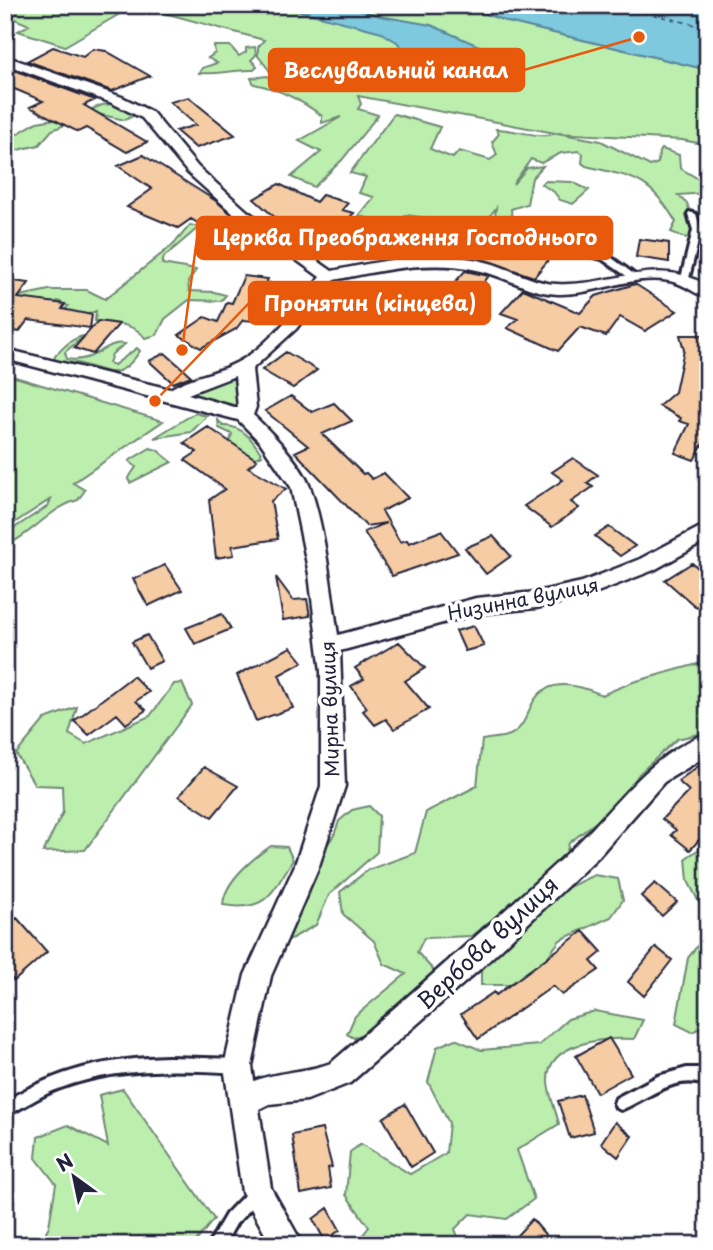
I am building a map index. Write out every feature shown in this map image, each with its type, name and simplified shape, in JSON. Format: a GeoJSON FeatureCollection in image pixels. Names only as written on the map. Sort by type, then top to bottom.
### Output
{"type":"FeatureCollection","features":[{"type":"Feature","properties":{"kind":"street"},"geometry":{"type":"LineString","coordinates":[[5,60],[117,100],[147,115],[193,170],[242,214],[329,276]]}},
{"type":"Feature","properties":{"kind":"street"},"geometry":{"type":"LineString","coordinates":[[173,396],[189,384],[243,368],[271,346],[313,301],[329,276],[380,266],[454,263],[482,266],[534,287],[560,289],[588,287],[631,275],[685,278],[708,293]]}},
{"type":"Feature","properties":{"kind":"street"},"geometry":{"type":"LineString","coordinates":[[5,354],[244,416],[247,407],[243,368]]}},
{"type":"Feature","properties":{"kind":"street","name":"Мирна вулиця"},"geometry":{"type":"LineString","coordinates":[[244,416],[266,438],[300,486],[319,574],[332,672],[333,786],[307,866],[258,975],[238,1066],[257,1192],[288,1245]]}},
{"type":"Feature","properties":{"kind":"street","name":"Низинна вулиця"},"geometry":{"type":"LineString","coordinates":[[328,645],[364,639],[421,619],[472,607],[537,600],[606,584],[679,549],[708,530]]}},
{"type":"Feature","properties":{"kind":"street","name":"Вербова вулиця"},"geometry":{"type":"LineString","coordinates":[[244,1101],[267,1090],[307,1086],[340,1073],[471,960],[589,849],[656,775],[708,743]]}},
{"type":"Feature","properties":{"kind":"lane"},"geometry":{"type":"LineString","coordinates":[[685,278],[697,230],[692,214]]}},
{"type":"Feature","properties":{"kind":"lane"},"geometry":{"type":"LineString","coordinates":[[559,245],[605,257],[631,275]]}},
{"type":"Feature","properties":{"kind":"lane"},"geometry":{"type":"LineString","coordinates":[[5,1108],[55,1083],[104,1070],[177,1062],[238,1066]]}},
{"type":"Feature","properties":{"kind":"lane"},"geometry":{"type":"LineString","coordinates":[[621,1103],[681,1074],[701,1075],[708,1080]]}},
{"type":"Feature","properties":{"kind":"lane"},"geometry":{"type":"LineString","coordinates":[[215,1245],[231,1219],[257,1192]]}},
{"type":"Feature","properties":{"kind":"green space"},"geometry":{"type":"Polygon","coordinates":[[[12,5],[135,5],[65,46],[18,31],[29,25],[8,16],[20,10],[12,5]]]}},
{"type":"Feature","properties":{"kind":"green space"},"geometry":{"type":"Polygon","coordinates":[[[135,5],[461,5],[508,22],[708,70],[708,145],[682,140],[557,133],[601,141],[650,166],[658,163],[662,149],[679,155],[680,168],[700,180],[707,193],[678,195],[687,203],[695,226],[691,235],[686,238],[671,232],[676,222],[649,188],[629,177],[586,166],[582,163],[583,154],[579,151],[561,153],[541,163],[531,159],[513,184],[527,168],[543,166],[532,178],[527,204],[511,209],[510,225],[503,225],[495,218],[496,208],[483,225],[504,226],[511,235],[507,244],[488,261],[476,255],[477,246],[468,225],[407,215],[394,225],[359,216],[374,197],[359,193],[366,177],[350,173],[394,114],[440,127],[430,149],[453,158],[459,151],[490,160],[497,155],[492,142],[499,134],[496,129],[543,135],[555,133],[358,96],[361,104],[358,109],[378,115],[342,160],[314,187],[291,177],[321,152],[299,141],[341,117],[322,123],[322,116],[298,100],[254,84],[251,78],[267,76],[280,84],[305,86],[277,80],[258,56],[258,47],[264,40],[135,5]]]}},
{"type":"Feature","properties":{"kind":"green space"},"geometry":{"type":"Polygon","coordinates":[[[214,46],[230,46],[239,56],[246,52],[246,48],[255,47],[256,55],[251,60],[257,66],[254,70],[199,73],[202,68],[217,63],[208,58],[215,53],[214,46]]]}},
{"type":"Feature","properties":{"kind":"green space"},"geometry":{"type":"Polygon","coordinates":[[[112,104],[132,111],[133,116],[125,120],[98,114],[80,119],[52,130],[39,145],[5,153],[5,134],[17,134],[37,122],[78,115],[102,105],[112,104]]]}},
{"type":"Feature","properties":{"kind":"green space"},"geometry":{"type":"Polygon","coordinates":[[[545,181],[572,182],[589,190],[573,204],[560,200],[554,192],[541,184],[545,181]]]}},
{"type":"Feature","properties":{"kind":"green space"},"geometry":{"type":"Polygon","coordinates":[[[190,225],[199,227],[164,257],[162,264],[196,270],[188,282],[189,291],[226,295],[221,301],[189,300],[165,319],[157,335],[145,338],[135,329],[95,321],[96,311],[80,317],[62,313],[68,306],[58,301],[37,309],[5,299],[49,290],[87,290],[105,299],[174,244],[190,225]]]}},
{"type":"Feature","properties":{"kind":"green space"},"geometry":{"type":"Polygon","coordinates":[[[84,336],[65,352],[67,359],[86,358],[111,345],[125,344],[112,354],[109,363],[114,365],[137,348],[140,351],[125,368],[112,372],[75,362],[54,363],[55,356],[65,346],[84,336]]]}},
{"type":"Feature","properties":{"kind":"green space"},"geometry":{"type":"Polygon","coordinates":[[[5,374],[163,421],[73,483],[85,490],[78,500],[58,509],[5,546],[5,534],[48,506],[51,499],[5,529],[5,374]]]}},
{"type":"Feature","properties":{"kind":"green space"},"geometry":{"type":"Polygon","coordinates":[[[232,375],[238,379],[239,408],[192,396],[191,392],[232,375]]]}},
{"type":"Feature","properties":{"kind":"green space"},"geometry":{"type":"Polygon","coordinates":[[[195,413],[207,416],[191,432],[154,438],[195,413]]]}},
{"type":"Feature","properties":{"kind":"green space"},"geometry":{"type":"Polygon","coordinates":[[[218,420],[223,426],[236,428],[246,434],[262,455],[256,458],[228,448],[232,434],[219,428],[218,420]]]}},
{"type":"Feature","properties":{"kind":"green space"},"geometry":{"type":"Polygon","coordinates":[[[150,448],[172,462],[130,483],[128,479],[136,467],[129,461],[150,448]]]}},
{"type":"Feature","properties":{"kind":"green space"},"geometry":{"type":"Polygon","coordinates":[[[708,661],[708,732],[677,739],[639,774],[615,807],[569,843],[563,865],[471,936],[424,938],[417,952],[434,971],[434,981],[371,1030],[354,1038],[347,1034],[355,1016],[406,974],[384,964],[374,941],[343,914],[340,892],[368,870],[415,853],[426,812],[477,786],[482,740],[515,732],[535,699],[549,687],[576,686],[602,695],[633,682],[708,661]]]}},
{"type":"Feature","properties":{"kind":"green space"},"geometry":{"type":"Polygon","coordinates":[[[182,683],[192,705],[85,850],[43,852],[63,812],[62,786],[35,785],[16,754],[45,719],[77,707],[69,734],[86,744],[150,716],[174,684],[182,683]]]}},
{"type":"Feature","properties":{"kind":"green space"},"geometry":{"type":"Polygon","coordinates":[[[369,806],[379,816],[377,852],[329,895],[316,925],[287,941],[280,924],[293,893],[334,835],[339,821],[352,810],[369,806]]]}},
{"type":"Feature","properties":{"kind":"green space"},"geometry":{"type":"Polygon","coordinates":[[[708,843],[708,920],[688,881],[686,858],[708,843]]]}},
{"type":"Feature","properties":{"kind":"green space"},"geometry":{"type":"Polygon","coordinates":[[[271,846],[287,847],[293,860],[273,891],[259,903],[249,906],[223,905],[228,888],[234,880],[248,864],[271,846]]]}},
{"type":"Feature","properties":{"kind":"green space"},"geometry":{"type":"Polygon","coordinates":[[[594,875],[618,879],[623,900],[611,917],[560,940],[546,959],[510,985],[481,985],[481,966],[541,900],[594,875]]]}},
{"type":"Feature","properties":{"kind":"green space"},"geometry":{"type":"Polygon","coordinates":[[[708,932],[708,1025],[692,1032],[676,1024],[688,958],[708,932]]]}},
{"type":"Feature","properties":{"kind":"green space"},"geometry":{"type":"Polygon","coordinates":[[[595,1011],[643,1020],[634,1039],[594,1041],[579,1045],[567,1050],[550,1068],[548,1082],[559,1124],[517,1150],[534,1199],[507,1219],[470,1214],[455,1229],[461,1245],[355,1245],[369,1227],[346,1195],[350,1152],[361,1144],[410,1174],[446,1153],[449,1123],[428,1082],[437,1047],[455,1039],[481,1050],[539,1045],[568,1019],[595,1011]]]}},
{"type":"Feature","properties":{"kind":"green space"},"geometry":{"type":"Polygon","coordinates":[[[123,1089],[214,1219],[193,1245],[39,1245],[49,1226],[56,1184],[36,1158],[38,1137],[68,1125],[108,1146],[99,1095],[123,1089]]]}},
{"type":"Feature","properties":{"kind":"water"},"geometry":{"type":"Polygon","coordinates":[[[277,5],[347,5],[380,16],[431,25],[488,50],[514,54],[513,60],[494,67],[492,76],[463,78],[438,61],[406,53],[397,42],[378,31],[277,5]]]}},
{"type":"Feature","properties":{"kind":"water"},"geometry":{"type":"Polygon","coordinates":[[[461,5],[708,5],[708,70],[508,22],[461,5]]]}},
{"type":"Feature","properties":{"kind":"building"},"geometry":{"type":"Polygon","coordinates":[[[53,47],[83,57],[93,49],[106,51],[150,76],[112,91],[27,61],[53,47]]]}},
{"type":"Feature","properties":{"kind":"building"},"geometry":{"type":"Polygon","coordinates":[[[11,69],[95,100],[84,105],[147,142],[127,152],[86,128],[78,132],[30,107],[43,101],[5,85],[5,72],[11,69]]]}},
{"type":"Feature","properties":{"kind":"building"},"geometry":{"type":"Polygon","coordinates":[[[189,97],[235,135],[196,148],[176,131],[196,125],[170,102],[189,97]]]}},
{"type":"Feature","properties":{"kind":"building"},"geometry":{"type":"Polygon","coordinates":[[[143,155],[216,201],[257,235],[237,243],[217,228],[209,230],[191,219],[178,228],[127,207],[152,189],[118,166],[143,155]]]}},
{"type":"Feature","properties":{"kind":"building"},"geometry":{"type":"Polygon","coordinates":[[[279,184],[316,202],[322,195],[348,203],[342,210],[354,213],[338,230],[363,235],[352,256],[312,249],[320,240],[287,228],[254,199],[279,184]]]}},
{"type":"Feature","properties":{"kind":"building"},"geometry":{"type":"Polygon","coordinates":[[[510,222],[569,231],[565,242],[554,241],[553,247],[557,250],[534,277],[476,257],[490,241],[503,244],[510,222]]]}},
{"type":"Feature","properties":{"kind":"building"},"geometry":{"type":"Polygon","coordinates":[[[639,239],[669,243],[669,262],[636,257],[639,239]]]}},
{"type":"Feature","properties":{"kind":"building"},"geometry":{"type":"Polygon","coordinates":[[[465,271],[489,276],[469,300],[446,292],[465,271]]]}},
{"type":"Feature","properties":{"kind":"building"},"geometry":{"type":"Polygon","coordinates":[[[244,276],[268,279],[266,283],[270,283],[255,321],[243,320],[236,329],[201,348],[179,335],[205,317],[218,322],[227,302],[232,303],[244,276]]]}},
{"type":"Feature","properties":{"kind":"building"},"geometry":{"type":"Polygon","coordinates":[[[5,280],[29,283],[18,298],[65,304],[62,309],[92,315],[90,328],[28,320],[19,332],[5,329],[5,280]]]}},
{"type":"Feature","properties":{"kind":"building"},"geometry":{"type":"Polygon","coordinates":[[[635,284],[677,311],[645,331],[620,317],[606,336],[580,327],[558,351],[507,328],[518,319],[501,313],[523,289],[580,313],[596,296],[635,284]]]}},
{"type":"Feature","properties":{"kind":"building"},"geometry":{"type":"Polygon","coordinates":[[[98,321],[119,324],[93,354],[74,348],[98,321]]]}},
{"type":"Feature","properties":{"kind":"building"},"geometry":{"type":"Polygon","coordinates":[[[680,335],[708,335],[708,434],[694,460],[675,453],[689,424],[679,421],[681,418],[659,406],[675,392],[684,350],[680,335]]]}},
{"type":"Feature","properties":{"kind":"building"},"geometry":{"type":"Polygon","coordinates":[[[286,352],[317,370],[293,388],[262,370],[286,352]]]}},
{"type":"Feature","properties":{"kind":"building"},"geometry":{"type":"Polygon","coordinates":[[[165,353],[191,376],[173,383],[149,361],[165,353]]]}},
{"type":"Feature","properties":{"kind":"building"},"geometry":{"type":"Polygon","coordinates":[[[291,396],[312,412],[334,403],[352,421],[322,434],[363,474],[366,473],[372,479],[384,473],[408,498],[382,511],[400,542],[407,540],[409,543],[441,531],[458,553],[392,576],[364,532],[386,523],[366,526],[295,452],[308,446],[265,411],[291,396]]]}},
{"type":"Feature","properties":{"kind":"building"},"geometry":{"type":"Polygon","coordinates":[[[208,427],[257,460],[248,467],[286,489],[271,501],[278,539],[232,546],[234,555],[216,558],[209,500],[225,489],[185,460],[197,452],[184,443],[208,427]]]}},
{"type":"Feature","properties":{"kind":"building"},"geometry":{"type":"Polygon","coordinates":[[[573,458],[598,475],[587,483],[593,487],[571,502],[579,508],[552,527],[524,506],[563,480],[552,472],[573,458]]]}},
{"type":"Feature","properties":{"kind":"building"},"geometry":{"type":"Polygon","coordinates":[[[609,527],[635,546],[620,556],[595,536],[609,527]]]}},
{"type":"Feature","properties":{"kind":"building"},"geometry":{"type":"Polygon","coordinates":[[[493,536],[511,556],[486,574],[465,548],[493,536]]]}},
{"type":"Feature","properties":{"kind":"building"},"geometry":{"type":"Polygon","coordinates":[[[692,563],[708,576],[708,599],[696,607],[665,580],[692,563]]]}},
{"type":"Feature","properties":{"kind":"building"},"geometry":{"type":"Polygon","coordinates":[[[165,565],[182,590],[148,606],[133,579],[165,565]]]}},
{"type":"Feature","properties":{"kind":"building"},"geometry":{"type":"Polygon","coordinates":[[[276,577],[293,600],[307,599],[310,616],[283,620],[276,577]]]}},
{"type":"Feature","properties":{"kind":"building"},"geometry":{"type":"Polygon","coordinates":[[[222,614],[231,629],[195,644],[186,628],[222,614]]]}},
{"type":"Feature","properties":{"kind":"building"},"geometry":{"type":"Polygon","coordinates":[[[474,626],[484,646],[465,651],[456,631],[474,626]]]}},
{"type":"Feature","properties":{"kind":"building"},"geometry":{"type":"Polygon","coordinates":[[[147,635],[162,661],[147,668],[132,642],[147,635]]]}},
{"type":"Feature","properties":{"kind":"building"},"geometry":{"type":"Polygon","coordinates":[[[399,642],[425,668],[405,681],[429,709],[394,729],[386,719],[375,725],[363,711],[367,708],[351,686],[364,679],[355,668],[399,642]]]}},
{"type":"Feature","properties":{"kind":"building"},"geometry":{"type":"Polygon","coordinates":[[[291,647],[303,662],[279,675],[293,708],[256,721],[237,675],[291,647]]]}},
{"type":"Feature","properties":{"kind":"building"},"geometry":{"type":"Polygon","coordinates":[[[133,676],[149,692],[136,701],[146,710],[126,724],[117,714],[89,735],[74,721],[133,676]]]}},
{"type":"Feature","properties":{"kind":"building"},"geometry":{"type":"Polygon","coordinates":[[[708,759],[708,830],[690,850],[671,835],[676,830],[662,819],[689,791],[678,781],[708,759]]]}},
{"type":"Feature","properties":{"kind":"building"},"geometry":{"type":"Polygon","coordinates":[[[204,767],[238,786],[212,817],[179,796],[204,767]]]}},
{"type":"Feature","properties":{"kind":"building"},"geometry":{"type":"Polygon","coordinates":[[[655,883],[677,902],[662,916],[641,896],[655,883]]]}},
{"type":"Feature","properties":{"kind":"building"},"geometry":{"type":"Polygon","coordinates":[[[17,918],[47,952],[14,981],[5,971],[5,928],[17,918]]]}},
{"type":"Feature","properties":{"kind":"building"},"geometry":{"type":"Polygon","coordinates":[[[583,931],[602,952],[591,961],[599,970],[562,995],[553,986],[478,1039],[461,1014],[494,992],[496,995],[583,931]]]}},
{"type":"Feature","properties":{"kind":"building"},"geometry":{"type":"Polygon","coordinates":[[[656,947],[672,960],[644,996],[628,982],[656,947]]]}},
{"type":"Feature","properties":{"kind":"building"},"geometry":{"type":"Polygon","coordinates":[[[609,1038],[631,1074],[597,1093],[576,1056],[609,1038]]]}},
{"type":"Feature","properties":{"kind":"building"},"geometry":{"type":"Polygon","coordinates":[[[582,1095],[594,1132],[570,1138],[558,1101],[582,1095]]]}},
{"type":"Feature","properties":{"kind":"building"},"geometry":{"type":"Polygon","coordinates":[[[405,1104],[433,1153],[411,1167],[383,1118],[405,1104]]]}},
{"type":"Feature","properties":{"kind":"building"},"geometry":{"type":"Polygon","coordinates":[[[615,1122],[632,1136],[618,1157],[601,1143],[615,1122]]]}},
{"type":"Feature","properties":{"kind":"building"},"geometry":{"type":"Polygon","coordinates":[[[322,1129],[332,1167],[328,1168],[331,1188],[301,1194],[292,1135],[322,1129]]]}},
{"type":"Feature","properties":{"kind":"building"},"geometry":{"type":"Polygon","coordinates":[[[328,1208],[340,1230],[325,1241],[313,1219],[328,1208]]]}},
{"type":"Feature","properties":{"kind":"building"},"geometry":{"type":"Polygon","coordinates":[[[532,1219],[554,1245],[508,1245],[532,1219]]]}},
{"type":"Feature","properties":{"kind":"ferry route"},"geometry":{"type":"LineString","coordinates":[[616,5],[708,28]]}},
{"type":"Feature","properties":{"kind":"ferry route"},"geometry":{"type":"LineString","coordinates":[[698,5],[708,8]]}},
{"type":"Feature","properties":{"kind":"place","name":"Веслувальний канал"},"geometry":{"type":"Point","coordinates":[639,37]}},
{"type":"Feature","properties":{"kind":"place","name":"Церква Преображення Господнього"},"geometry":{"type":"Point","coordinates":[182,350]}},
{"type":"Feature","properties":{"kind":"place","name":"Пронятин (кінцева)"},"geometry":{"type":"Point","coordinates":[155,401]}}]}
